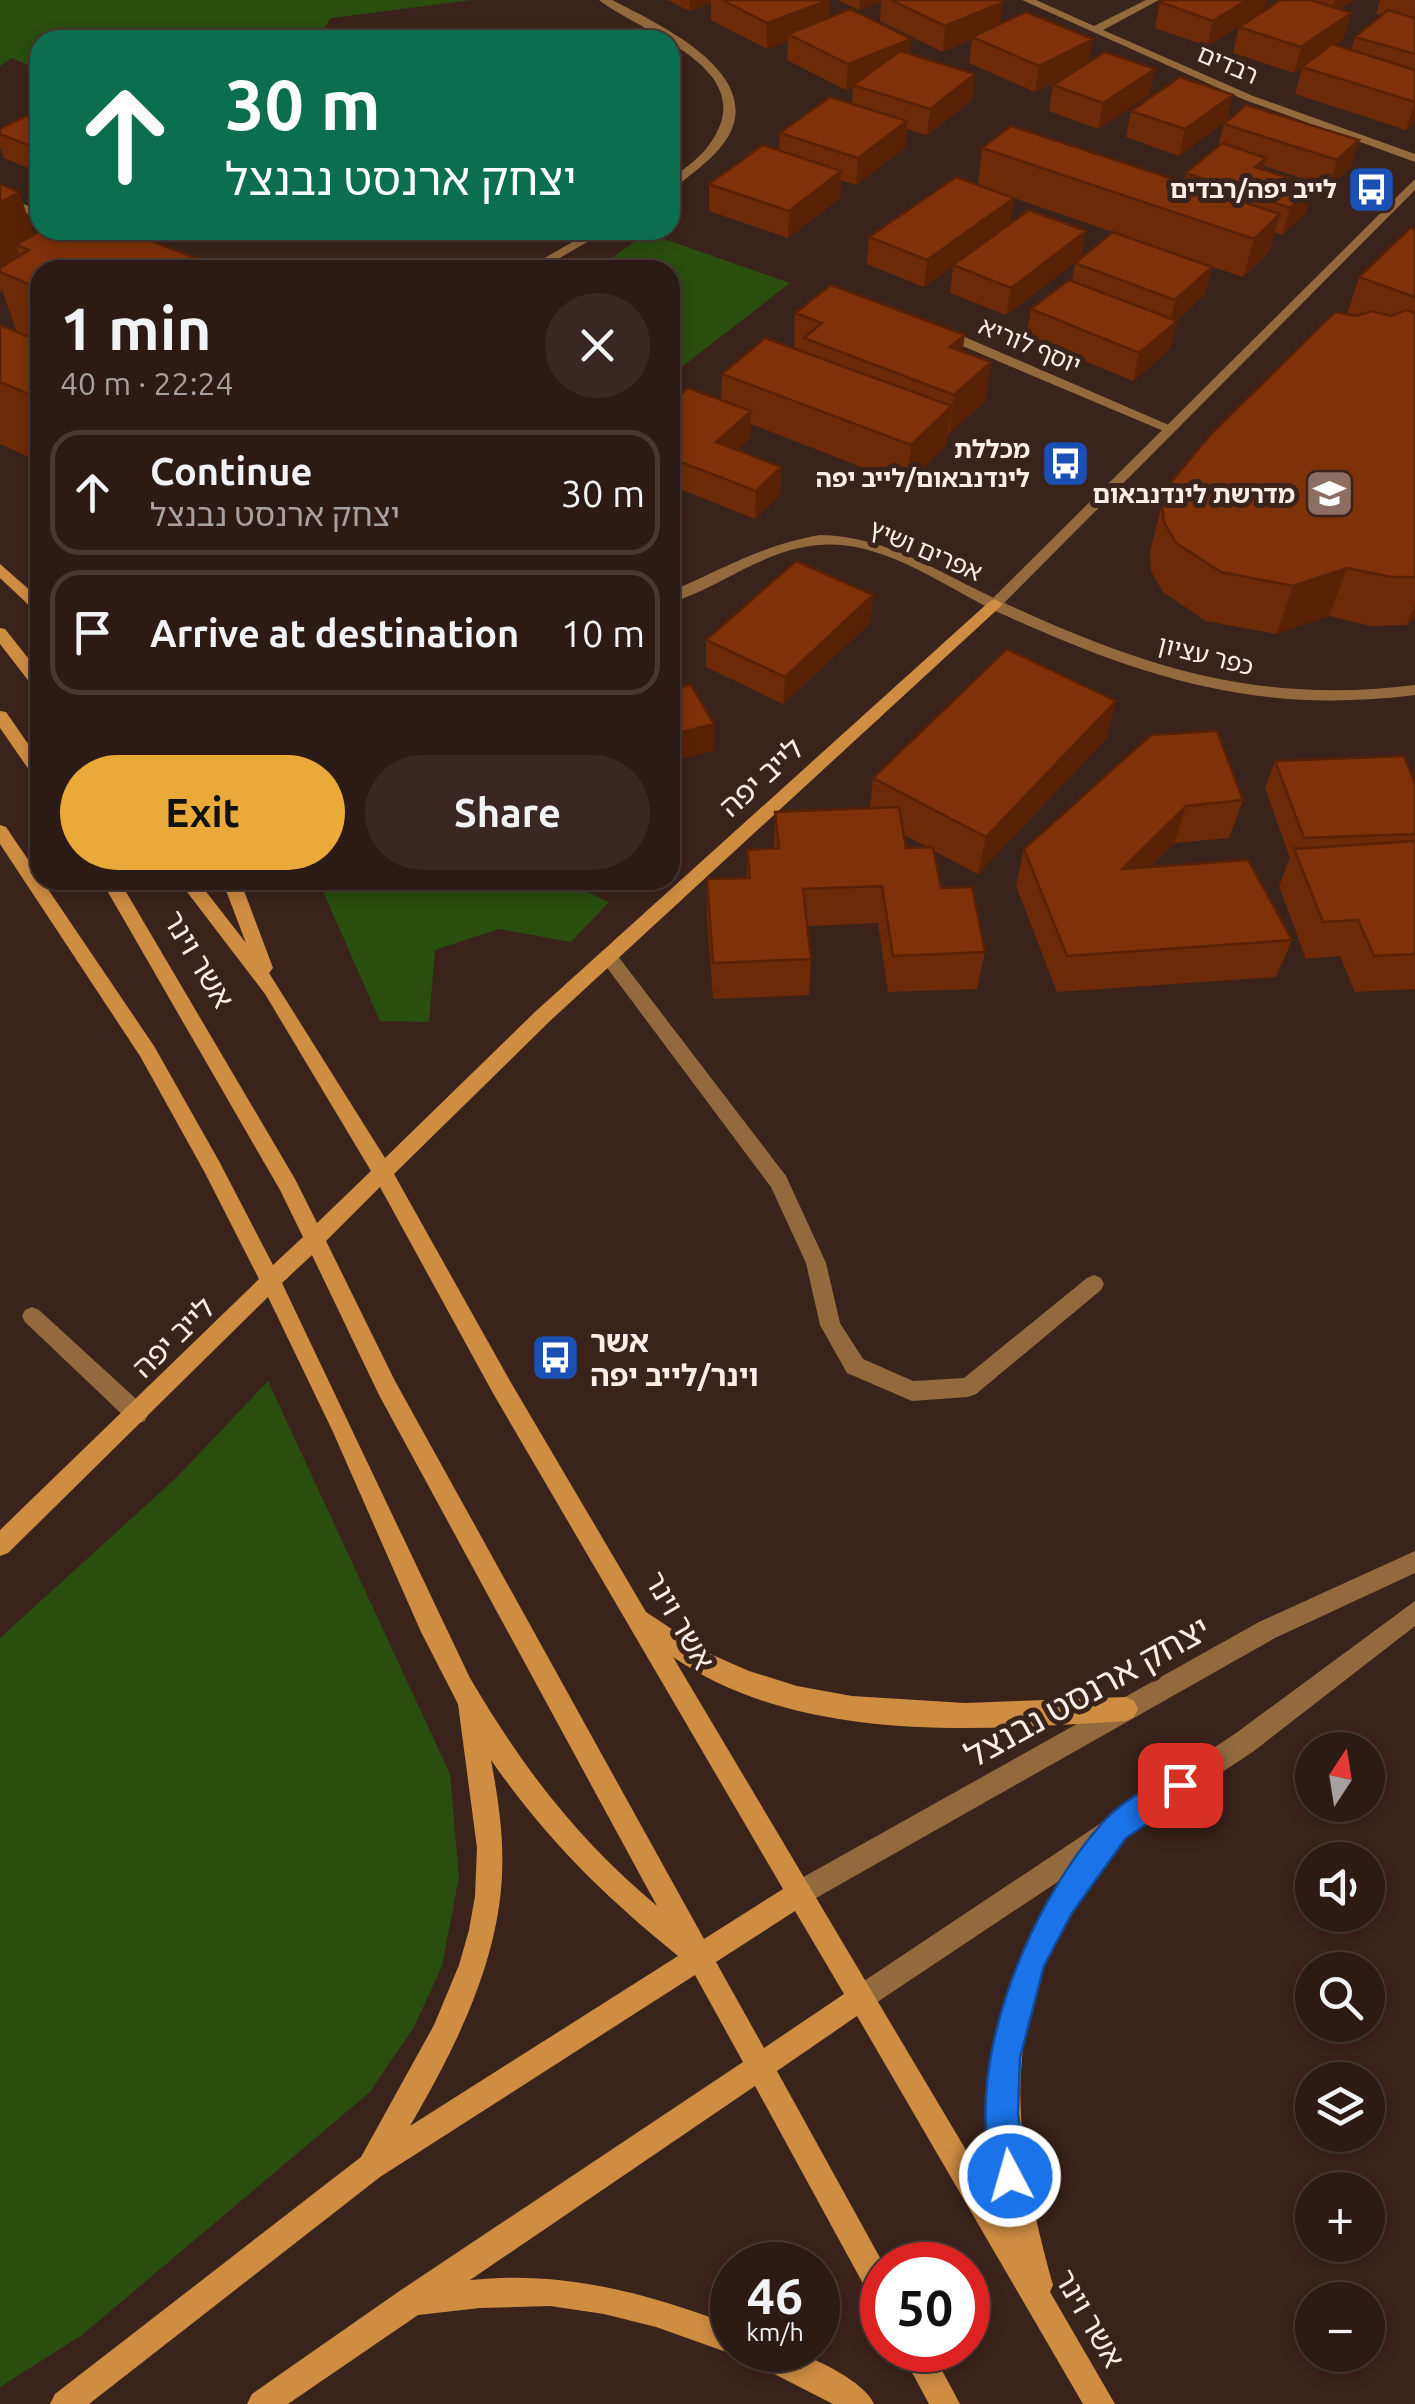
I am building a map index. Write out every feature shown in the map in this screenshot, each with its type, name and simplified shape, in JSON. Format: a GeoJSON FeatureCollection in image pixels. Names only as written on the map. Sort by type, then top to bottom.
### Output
{"type":"FeatureCollection","features":[{"type":"Feature","properties":{"kind":"main road"},"geometry":{"type":"LineString","coordinates":[[0,568],[30,598]]}},
{"type":"Feature","properties":{"kind":"main road","name":"לייב יפה"},"geometry":{"type":"LineString","coordinates":[[0,1545],[543,1016],[995,604]]}},
{"type":"Feature","properties":{"kind":"main road"},"geometry":{"type":"LineString","coordinates":[[0,633],[30,671]]}},
{"type":"Feature","properties":{"kind":"main road"},"geometry":{"type":"LineString","coordinates":[[0,716],[30,758]]}},
{"type":"Feature","properties":{"kind":"main road"},"geometry":{"type":"LineString","coordinates":[[0,831],[30,876]]}},
{"type":"Feature","properties":{"kind":"main road"},"geometry":{"type":"LineString","coordinates":[[40,890],[147,1050],[216,1176],[314,1369],[393,1548],[468,1698],[526,1786],[583,1856],[700,1956]]}},
{"type":"Feature","properties":{"kind":"main road","name":"אשר וינר"},"geometry":{"type":"LineString","coordinates":[[116,890],[279,1169],[387,1388],[860,2250]]}},
{"type":"Feature","properties":{"kind":"main road","name":"אשר וינר"},"geometry":{"type":"LineString","coordinates":[[195,890],[271,989],[364,1139],[502,1388],[1100,2404]]}},
{"type":"Feature","properties":{"kind":"main road"},"geometry":{"type":"LineString","coordinates":[[234,890],[271,989]]}},
{"type":"Feature","properties":{"kind":"main road"},"geometry":{"type":"LineString","coordinates":[[639,1618],[702,1662],[764,1687],[852,1706],[1021,1716],[1126,1708]]}},
{"type":"Feature","properties":{"kind":"main road"},"geometry":{"type":"LineString","coordinates":[[370,2167],[437,2049],[477,1942],[488,1896],[488,1819],[468,1698]]}},
{"type":"Feature","properties":{"kind":"main road"},"geometry":{"type":"LineString","coordinates":[[1048,2316],[1010,2176],[1003,2114],[1005,2058],[1030,1962],[1066,1897],[1116,1828]]}},
{"type":"Feature","properties":{"kind":"main road"},"geometry":{"type":"LineString","coordinates":[[64,2404],[370,2167],[800,1893]]}},
{"type":"Feature","properties":{"kind":"main road"},"geometry":{"type":"LineString","coordinates":[[262,2404],[758,2063],[861,1998]]}},
{"type":"Feature","properties":{"kind":"main road"},"geometry":{"type":"LineString","coordinates":[[406,2302],[522,2290],[599,2296],[710,2331]]}},
{"type":"Feature","properties":{"kind":"main road"},"geometry":{"type":"LineString","coordinates":[[804,2372],[859,2404]]}},
{"type":"Feature","properties":{"kind":"main road"},"geometry":{"type":"LineString","coordinates":[[928,2372],[945,2404]]}},
{"type":"Feature","properties":{"kind":"street"},"geometry":{"type":"LineString","coordinates":[[604,0],[657,30]]}},
{"type":"Feature","properties":{"kind":"street","name":"רבדים"},"geometry":{"type":"LineString","coordinates":[[1027,0],[1248,98],[1415,158]]}},
{"type":"Feature","properties":{"kind":"street"},"geometry":{"type":"LineString","coordinates":[[1094,30],[1154,0]]}},
{"type":"Feature","properties":{"kind":"street"},"geometry":{"type":"LineString","coordinates":[[680,43],[698,53],[727,91],[727,122],[720,140],[680,176]]}},
{"type":"Feature","properties":{"kind":"street","name":"לייב יפה"},"geometry":{"type":"LineString","coordinates":[[995,604],[1415,183]]}},
{"type":"Feature","properties":{"kind":"street"},"geometry":{"type":"LineString","coordinates":[[0,198],[30,210]]}},
{"type":"Feature","properties":{"kind":"street"},"geometry":{"type":"LineString","coordinates":[[548,260],[584,240]]}},
{"type":"Feature","properties":{"kind":"street","name":"יוסף לוריא"},"geometry":{"type":"LineString","coordinates":[[925,326],[1171,429]]}},
{"type":"Feature","properties":{"kind":"street","name":"אפרים ושיץ"},"geometry":{"type":"LineString","coordinates":[[680,594],[795,544],[843,540],[900,560],[995,604]]}},
{"type":"Feature","properties":{"kind":"street","name":"כפר עציון"},"geometry":{"type":"LineString","coordinates":[[995,604],[1164,673],[1249,693],[1314,699],[1415,690]]}},
{"type":"Feature","properties":{"kind":"street"},"geometry":{"type":"LineString","coordinates":[[608,956],[779,1182],[816,1263],[830,1326],[855,1366],[912,1391],[968,1388],[1094,1284]]}},
{"type":"Feature","properties":{"kind":"street"},"geometry":{"type":"LineString","coordinates":[[32,1316],[137,1414]]}},
{"type":"Feature","properties":{"kind":"street","name":"יצחק ארנסט נבנצל"},"geometry":{"type":"LineString","coordinates":[[800,1893],[1267,1630],[1415,1562]]}},
{"type":"Feature","properties":{"kind":"street"},"geometry":{"type":"LineString","coordinates":[[861,1998],[1245,1742],[1415,1612]]}},
{"type":"Feature","properties":{"kind":"green space"},"geometry":{"type":"Polygon","coordinates":[[[0,0],[472,0],[331,18],[323,30],[30,30],[30,66],[12,58],[0,66],[0,0]]]}},
{"type":"Feature","properties":{"kind":"green space"},"geometry":{"type":"Polygon","coordinates":[[[637,240],[667,240],[790,283],[680,368],[680,260],[609,260],[637,240]]]}},
{"type":"Feature","properties":{"kind":"green space"},"geometry":{"type":"Polygon","coordinates":[[[322,890],[583,890],[609,902],[571,942],[499,929],[435,950],[429,1022],[380,1021],[322,890]]]}},
{"type":"Feature","properties":{"kind":"green space"},"geometry":{"type":"Polygon","coordinates":[[[268,1381],[450,1774],[459,1877],[442,1966],[414,2027],[370,2092],[82,2335],[0,2387],[0,1638],[177,1477],[268,1381]]]}},
{"type":"Feature","properties":{"kind":"building"},"geometry":{"type":"Polygon","coordinates":[[[722,0],[829,0],[767,23],[722,0]]]}},
{"type":"Feature","properties":{"kind":"building"},"geometry":{"type":"Polygon","coordinates":[[[891,0],[998,0],[1003,2],[945,26],[891,0]]]}},
{"type":"Feature","properties":{"kind":"building"},"geometry":{"type":"Polygon","coordinates":[[[1247,0],[1213,21],[1160,2],[1247,0]]]}},
{"type":"Feature","properties":{"kind":"building"},"geometry":{"type":"Polygon","coordinates":[[[1281,0],[1311,0],[1351,13],[1301,47],[1239,27],[1281,0]]]}},
{"type":"Feature","properties":{"kind":"building"},"geometry":{"type":"Polygon","coordinates":[[[850,9],[911,39],[848,64],[788,34],[850,9]]]}},
{"type":"Feature","properties":{"kind":"building"},"geometry":{"type":"Polygon","coordinates":[[[1388,10],[1415,18],[1415,54],[1355,37],[1388,10]]]}},
{"type":"Feature","properties":{"kind":"building"},"geometry":{"type":"Polygon","coordinates":[[[1026,12],[1093,39],[1039,66],[972,37],[1026,12]]]}},
{"type":"Feature","properties":{"kind":"building"},"geometry":{"type":"Polygon","coordinates":[[[1332,44],[1415,70],[1415,102],[1302,67],[1332,44]]]}},
{"type":"Feature","properties":{"kind":"building"},"geometry":{"type":"Polygon","coordinates":[[[900,51],[975,74],[930,109],[853,85],[900,51]]]}},
{"type":"Feature","properties":{"kind":"building"},"geometry":{"type":"Polygon","coordinates":[[[1105,52],[1155,69],[1103,103],[1053,85],[1105,52]]]}},
{"type":"Feature","properties":{"kind":"building"},"geometry":{"type":"Polygon","coordinates":[[[1180,77],[1233,95],[1185,129],[1131,111],[1180,77]]]}},
{"type":"Feature","properties":{"kind":"building"},"geometry":{"type":"Polygon","coordinates":[[[830,97],[907,121],[858,158],[780,133],[830,97]]]}},
{"type":"Feature","properties":{"kind":"building"},"geometry":{"type":"Polygon","coordinates":[[[1246,105],[1359,140],[1337,160],[1224,124],[1246,105]]]}},
{"type":"Feature","properties":{"kind":"building"},"geometry":{"type":"Polygon","coordinates":[[[26,116],[30,118],[30,146],[0,134],[0,129],[26,116]]]}},
{"type":"Feature","properties":{"kind":"building"},"geometry":{"type":"Polygon","coordinates":[[[1011,126],[1280,214],[1254,239],[982,148],[1011,126]]]}},
{"type":"Feature","properties":{"kind":"building"},"geometry":{"type":"Polygon","coordinates":[[[1222,143],[1266,158],[1255,167],[1314,186],[1290,208],[1186,173],[1222,143]]]}},
{"type":"Feature","properties":{"kind":"building"},"geometry":{"type":"Polygon","coordinates":[[[763,145],[841,171],[789,211],[709,184],[763,145]]]}},
{"type":"Feature","properties":{"kind":"building"},"geometry":{"type":"Polygon","coordinates":[[[956,177],[1014,198],[927,260],[869,237],[956,177]]]}},
{"type":"Feature","properties":{"kind":"building"},"geometry":{"type":"Polygon","coordinates":[[[0,184],[19,192],[0,203],[0,184]]]}},
{"type":"Feature","properties":{"kind":"building"},"geometry":{"type":"Polygon","coordinates":[[[1029,210],[1086,231],[1011,288],[953,265],[1029,210]]]}},
{"type":"Feature","properties":{"kind":"building"},"geometry":{"type":"Polygon","coordinates":[[[1410,228],[1415,229],[1415,297],[1359,277],[1410,228]]]}},
{"type":"Feature","properties":{"kind":"building"},"geometry":{"type":"Polygon","coordinates":[[[1113,232],[1212,267],[1175,300],[1075,263],[1113,232]]]}},
{"type":"Feature","properties":{"kind":"building"},"geometry":{"type":"Polygon","coordinates":[[[30,237],[30,240],[148,240],[201,260],[30,260],[30,285],[0,272],[0,268],[29,250],[16,245],[30,237]]]}},
{"type":"Feature","properties":{"kind":"building"},"geometry":{"type":"Polygon","coordinates":[[[1069,280],[1177,321],[1139,353],[1031,309],[1069,280]]]}},
{"type":"Feature","properties":{"kind":"building"},"geometry":{"type":"Polygon","coordinates":[[[831,285],[965,335],[950,347],[991,362],[954,395],[804,338],[822,323],[795,313],[831,285]]]}},
{"type":"Feature","properties":{"kind":"building"},"geometry":{"type":"Polygon","coordinates":[[[1406,310],[1415,313],[1415,577],[1391,577],[1347,568],[1293,586],[1221,572],[1176,543],[1164,522],[1162,504],[1172,481],[1213,432],[1335,312],[1356,316],[1372,311],[1391,316],[1406,310]]]}},
{"type":"Feature","properties":{"kind":"building"},"geometry":{"type":"Polygon","coordinates":[[[0,325],[30,336],[30,395],[0,382],[0,325]]]}},
{"type":"Feature","properties":{"kind":"building"},"geometry":{"type":"Polygon","coordinates":[[[765,338],[952,406],[911,445],[722,374],[765,338]]]}},
{"type":"Feature","properties":{"kind":"building"},"geometry":{"type":"Polygon","coordinates":[[[688,388],[751,411],[716,442],[781,467],[756,491],[680,462],[680,395],[688,388]]]}},
{"type":"Feature","properties":{"kind":"building"},"geometry":{"type":"Polygon","coordinates":[[[796,561],[873,595],[785,677],[706,640],[796,561]]]}},
{"type":"Feature","properties":{"kind":"building"},"geometry":{"type":"Polygon","coordinates":[[[1007,649],[1116,701],[986,837],[873,778],[1007,649]]]}},
{"type":"Feature","properties":{"kind":"building"},"geometry":{"type":"Polygon","coordinates":[[[691,685],[714,724],[680,732],[680,688],[691,685]]]}},
{"type":"Feature","properties":{"kind":"building"},"geometry":{"type":"Polygon","coordinates":[[[1217,731],[1243,800],[1186,806],[1122,869],[1248,860],[1292,940],[1067,956],[1024,849],[1151,735],[1217,731]]]}},
{"type":"Feature","properties":{"kind":"building"},"geometry":{"type":"Polygon","coordinates":[[[1404,756],[1415,783],[1415,834],[1304,838],[1275,761],[1404,756]]]}},
{"type":"Feature","properties":{"kind":"building"},"geometry":{"type":"Polygon","coordinates":[[[899,807],[906,848],[933,847],[941,888],[972,887],[985,952],[893,956],[882,886],[803,889],[811,959],[713,963],[707,879],[750,878],[747,850],[779,848],[775,812],[899,807]]]}},
{"type":"Feature","properties":{"kind":"building"},"geometry":{"type":"Polygon","coordinates":[[[1415,841],[1415,954],[1374,956],[1358,920],[1323,922],[1294,849],[1415,841]]]}},
{"type":"Feature","properties":{"kind":"place","name":"לייב יפה/רבדים"},"geometry":{"type":"Point","coordinates":[1372,189]}},
{"type":"Feature","properties":{"kind":"place","name":"מכללת לינדנבאום/לייב יפה"},"geometry":{"type":"Point","coordinates":[1065,463]}},
{"type":"Feature","properties":{"kind":"place","name":"מדרשת לינדנבאום"},"geometry":{"type":"Point","coordinates":[1330,494]}},
{"type":"Feature","properties":{"kind":"place","name":"אשר וינר/לייב יפה"},"geometry":{"type":"Point","coordinates":[555,1358]}},
{"type":"Feature","properties":{"kind":"route"},"geometry":{"type":"LineString","coordinates":[[1010,2176],[1003,2114],[1005,2058],[1030,1962],[1062,1903],[1116,1828],[1180,1785]]}}]}
